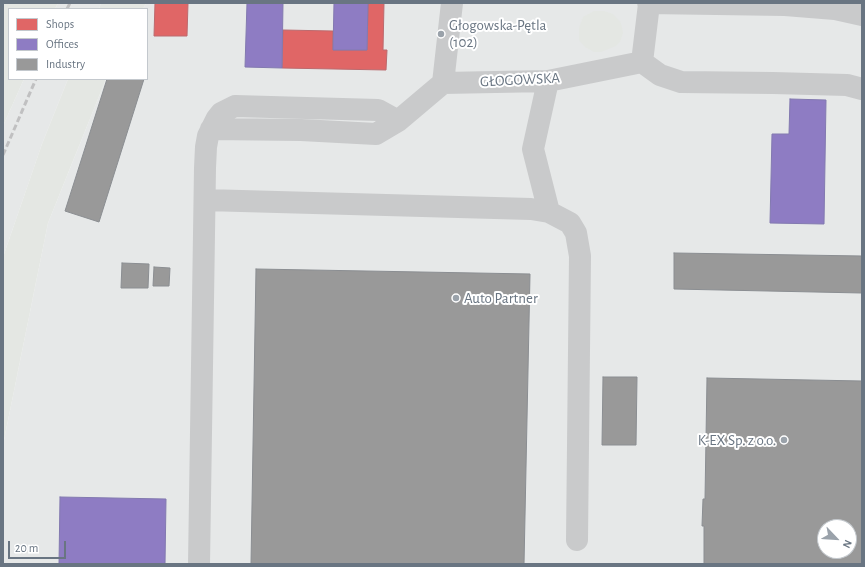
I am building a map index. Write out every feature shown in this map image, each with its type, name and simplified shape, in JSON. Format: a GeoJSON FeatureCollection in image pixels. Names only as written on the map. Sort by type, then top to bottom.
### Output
{"type":"FeatureCollection","features":[{"type":"Feature","properties":{"kind":"street"},"geometry":{"type":"LineString","coordinates":[[199,564],[206,147],[211,128],[301,130],[376,134],[398,121],[443,83],[452,3]]}},
{"type":"Feature","properties":{"kind":"street"},"geometry":{"type":"LineString","coordinates":[[862,14],[835,9],[785,5],[649,3],[642,62],[660,75],[681,82],[847,85],[862,89]]}},
{"type":"Feature","properties":{"kind":"street","name":"GŁOGOWSKA"},"geometry":{"type":"LineString","coordinates":[[443,83],[548,81],[642,62]]}},
{"type":"Feature","properties":{"kind":"street"},"geometry":{"type":"LineString","coordinates":[[548,81],[532,149],[549,212]]}},
{"type":"Feature","properties":{"kind":"street"},"geometry":{"type":"LineString","coordinates":[[205,200],[523,209],[549,212],[570,223],[576,233],[580,256],[577,540]]}},
{"type":"Feature","properties":{"kind":"shaded area"},"geometry":{"type":"Polygon","coordinates":[[[3,3],[58,3],[56,8],[8,8],[8,80],[24,80],[3,126],[3,3]]]}},
{"type":"Feature","properties":{"kind":"shaded area"},"geometry":{"type":"Polygon","coordinates":[[[58,3],[101,3],[99,8],[56,8],[58,3]]]}},
{"type":"Feature","properties":{"kind":"shaded area"},"geometry":{"type":"Polygon","coordinates":[[[101,3],[146,3],[144,8],[99,8],[101,3]]]}},
{"type":"Feature","properties":{"kind":"shaded area"},"geometry":{"type":"Polygon","coordinates":[[[146,3],[700,3],[862,15],[862,564],[3,564],[3,445],[48,223],[106,80],[148,80],[148,8],[144,8],[146,3]]]}},
{"type":"Feature","properties":{"kind":"shaded area"},"geometry":{"type":"Polygon","coordinates":[[[594,11],[604,11],[613,14],[621,23],[623,33],[620,42],[616,46],[601,52],[594,52],[585,47],[579,40],[579,28],[583,17],[594,11]]]}},
{"type":"Feature","properties":{"kind":"shaded area"},"geometry":{"type":"Polygon","coordinates":[[[24,80],[68,80],[42,144],[3,257],[3,126],[24,80]]]}},
{"type":"Feature","properties":{"kind":"shaded area"},"geometry":{"type":"Polygon","coordinates":[[[68,80],[106,80],[48,223],[3,445],[3,257],[42,144],[68,80]]]}},
{"type":"Feature","properties":{"kind":"building: Shops"},"geometry":{"type":"Polygon","coordinates":[[[155,3],[188,3],[187,36],[154,36],[155,3]]]}},
{"type":"Feature","properties":{"kind":"building: Shops"},"geometry":{"type":"Polygon","coordinates":[[[368,3],[384,3],[383,50],[387,50],[386,70],[282,68],[283,30],[333,31],[333,50],[367,50],[368,3]]]}},
{"type":"Feature","properties":{"kind":"building: Offices"},"geometry":{"type":"Polygon","coordinates":[[[247,3],[283,3],[282,68],[245,67],[247,3]]]}},
{"type":"Feature","properties":{"kind":"building: Offices"},"geometry":{"type":"Polygon","coordinates":[[[334,3],[368,3],[367,50],[333,50],[334,3]]]}},
{"type":"Feature","properties":{"kind":"building: Offices"},"geometry":{"type":"Polygon","coordinates":[[[790,99],[826,100],[824,224],[770,223],[772,134],[789,134],[790,99]]]}},
{"type":"Feature","properties":{"kind":"building: Offices"},"geometry":{"type":"Polygon","coordinates":[[[60,497],[166,499],[165,564],[59,564],[60,497]]]}},
{"type":"Feature","properties":{"kind":"building: Industry"},"geometry":{"type":"Polygon","coordinates":[[[107,80],[144,80],[99,222],[65,211],[107,80]]]}},
{"type":"Feature","properties":{"kind":"building: Industry"},"geometry":{"type":"Polygon","coordinates":[[[674,253],[862,256],[862,293],[674,289],[674,253]]]}},
{"type":"Feature","properties":{"kind":"building: Industry"},"geometry":{"type":"Polygon","coordinates":[[[122,263],[149,264],[148,288],[121,288],[122,263]]]}},
{"type":"Feature","properties":{"kind":"building: Industry"},"geometry":{"type":"Polygon","coordinates":[[[154,267],[170,268],[169,286],[153,286],[154,267]]]}},
{"type":"Feature","properties":{"kind":"building: Industry"},"geometry":{"type":"Polygon","coordinates":[[[256,269],[530,274],[524,564],[251,564],[256,269]]]}},
{"type":"Feature","properties":{"kind":"building: Industry"},"geometry":{"type":"Polygon","coordinates":[[[603,377],[637,377],[636,445],[602,445],[603,377]]]}},
{"type":"Feature","properties":{"kind":"building: Industry","name":"K-EX Sp. z o.o."},"geometry":{"type":"Polygon","coordinates":[[[707,378],[862,381],[862,564],[704,564],[704,526],[702,526],[703,499],[705,499],[707,378]]]}},
{"type":"Feature","properties":{"kind":"railway"},"geometry":{"type":"LineString","coordinates":[[68,8],[70,3]]}},
{"type":"Feature","properties":{"kind":"railway"},"geometry":{"type":"LineString","coordinates":[[3,155],[36,80]]}},
{"type":"Feature","properties":{"kind":"place","name":"Głogowska-Pętla (102)"},"geometry":{"type":"Point","coordinates":[441,34]}},
{"type":"Feature","properties":{"kind":"place","name":"Auto Partner"},"geometry":{"type":"Point","coordinates":[456,298]}},
{"type":"Feature","properties":{"kind":"place","name":"K-EX Sp. z o.o."},"geometry":{"type":"Point","coordinates":[784,440]}}]}
